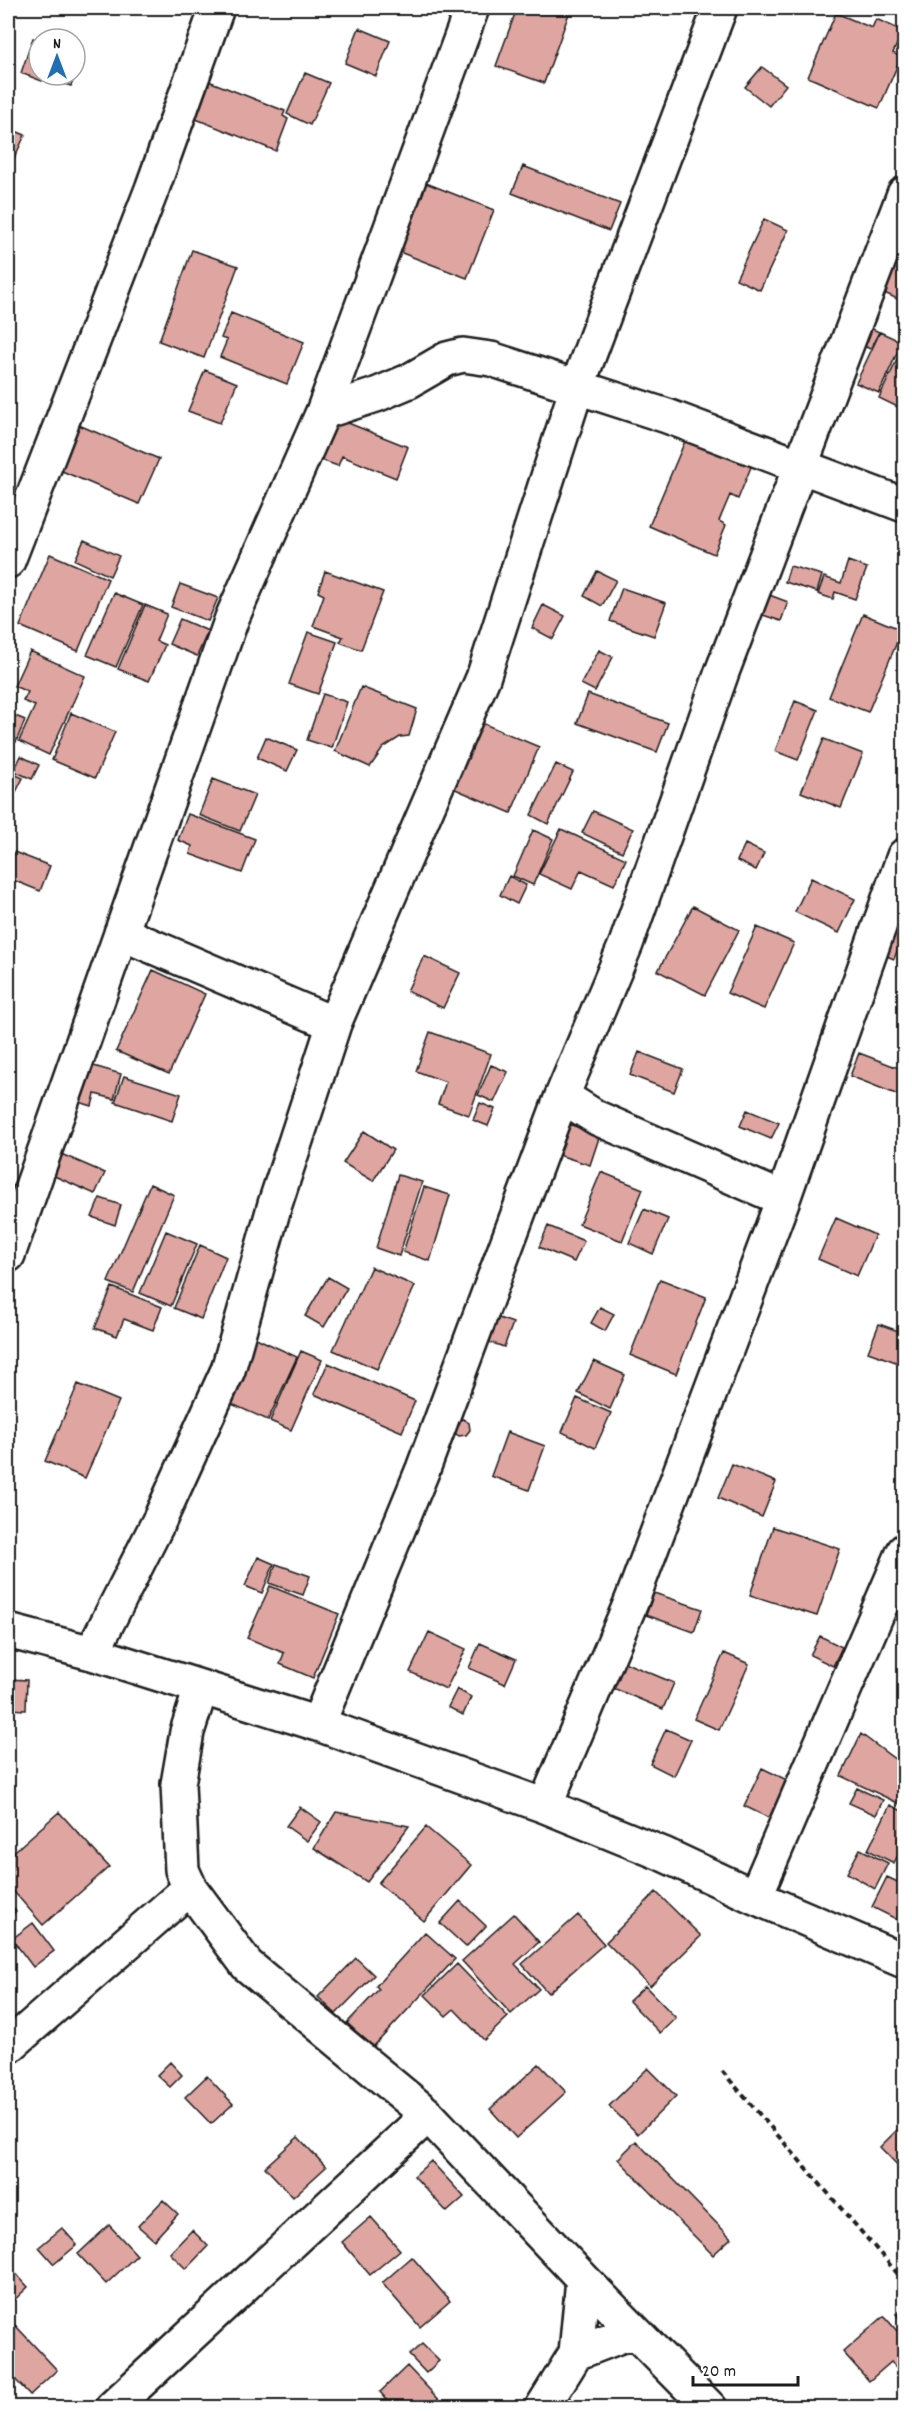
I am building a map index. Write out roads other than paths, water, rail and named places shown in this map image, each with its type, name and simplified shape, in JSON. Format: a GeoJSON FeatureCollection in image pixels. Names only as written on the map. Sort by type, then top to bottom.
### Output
{"type":"FeatureCollection","features":[{"type":"Feature","properties":{"kind":"street"},"geometry":{"type":"LineString","coordinates":[[8,561],[152,189],[217,8]]}},
{"type":"Feature","properties":{"kind":"street"},"geometry":{"type":"LineString","coordinates":[[8,1256],[232,618],[323,412],[472,8]]}},
{"type":"Feature","properties":{"kind":"street"},"geometry":{"type":"LineString","coordinates":[[93,1653],[160,1519],[228,1370],[275,1204],[334,1024],[483,678],[577,387],[720,8]]}},
{"type":"Feature","properties":{"kind":"street"},"geometry":{"type":"LineString","coordinates":[[318,1724],[423,1468],[562,1096],[626,944],[722,672],[904,194]]}},
{"type":"Feature","properties":{"kind":"street"},"geometry":{"type":"LineString","coordinates":[[323,412],[410,381],[447,359],[463,355],[491,359],[667,416],[801,464],[904,505]]}},
{"type":"Feature","properties":{"kind":"street"},"geometry":{"type":"LineString","coordinates":[[544,1806],[632,1600],[783,1199],[904,856]]}},
{"type":"Feature","properties":{"kind":"street"},"geometry":{"type":"LineString","coordinates":[[121,933],[334,1024]]}},
{"type":"Feature","properties":{"kind":"street"},"geometry":{"type":"LineString","coordinates":[[562,1096],[597,1118],[783,1199]]}},
{"type":"Feature","properties":{"kind":"street"},"geometry":{"type":"LineString","coordinates":[[755,1897],[904,1551]]}},
{"type":"Feature","properties":{"kind":"street"},"geometry":{"type":"LineString","coordinates":[[8,1631],[93,1653],[318,1724],[544,1806],[663,1854],[755,1897],[904,1961]]}},
{"type":"Feature","properties":{"kind":"street"},"geometry":{"type":"LineString","coordinates":[[201,1688],[187,1732],[178,1784],[182,1870],[190,1888],[247,1965],[428,2115],[633,2331],[710,2408]]}},
{"type":"Feature","properties":{"kind":"street"},"geometry":{"type":"LineString","coordinates":[[8,2047],[190,1888]]}},
{"type":"Feature","properties":{"kind":"street"},"geometry":{"type":"LineString","coordinates":[[112,2408],[428,2115]]}},
{"type":"Feature","properties":{"kind":"street"},"geometry":{"type":"LineString","coordinates":[[542,2408],[576,2353],[583,2279]]}},
{"type":"Feature","properties":{"kind":"street"},"geometry":{"type":"LineString","coordinates":[[576,2353],[633,2331]]}}]}
